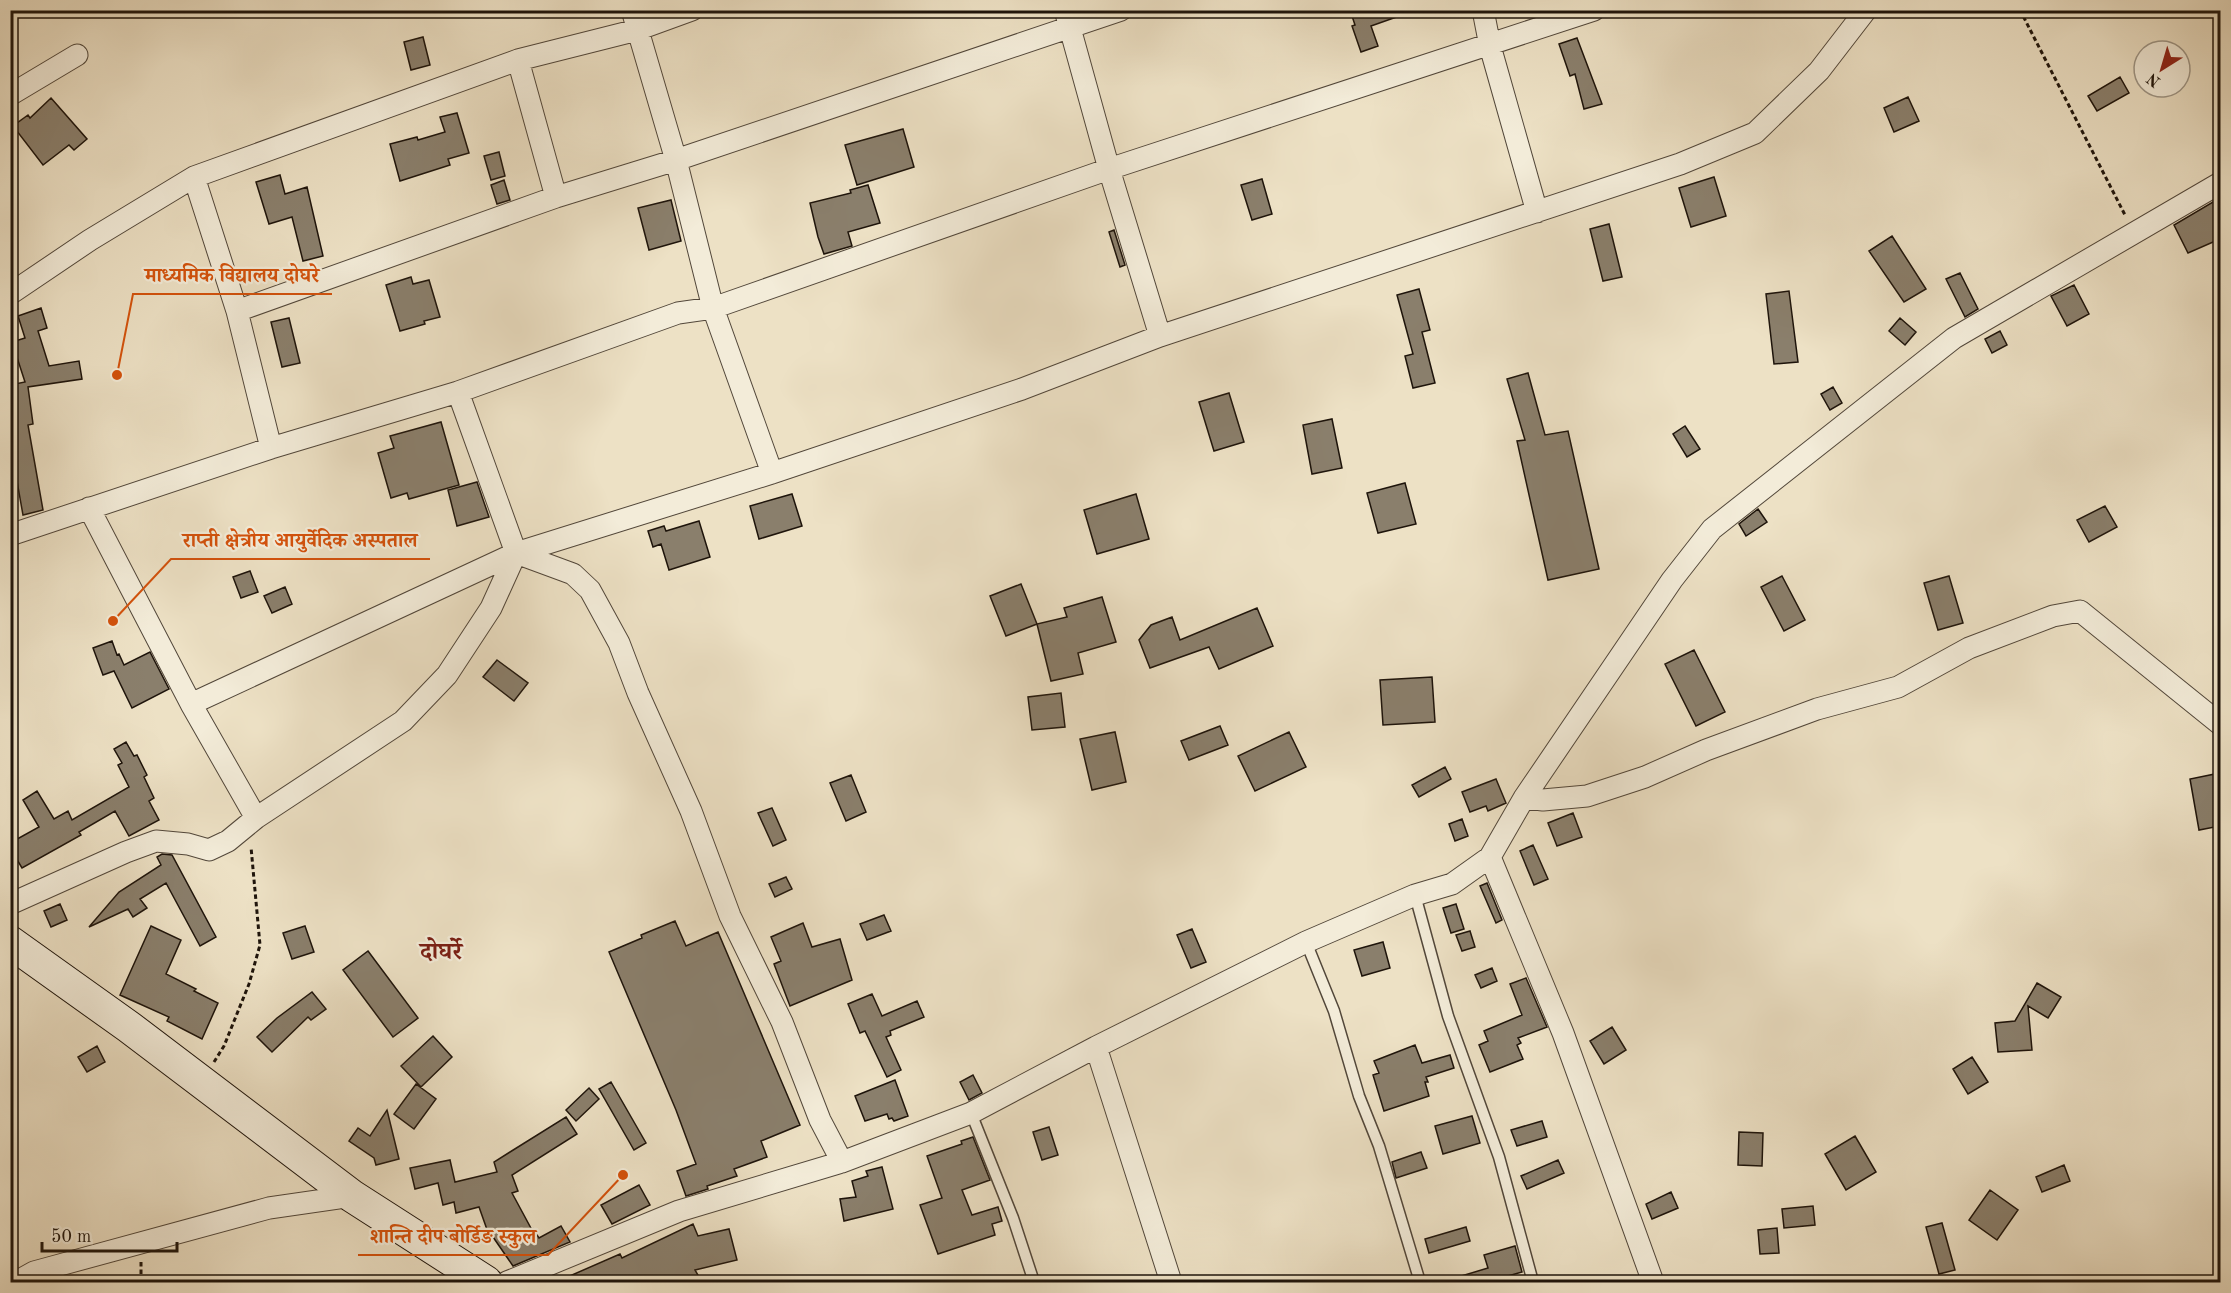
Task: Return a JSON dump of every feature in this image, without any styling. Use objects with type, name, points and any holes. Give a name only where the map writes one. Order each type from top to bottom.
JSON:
[{"type":"main road","points":[[10,942],[129,1027],[352,1197],[486,1282]]},
{"type":"street","points":[[10,294],[90,240],[194,177],[634,20],[692,10]]},
{"type":"street","points":[[237,311],[556,197],[676,160],[1067,19],[1121,10]]},
{"type":"street","points":[[1483,10],[1490,46],[1537,212]]},
{"type":"street","points":[[10,535],[271,448],[458,392],[678,313],[713,308],[1109,169],[1490,46],[1594,10]]},
{"type":"street","points":[[191,704],[516,553],[772,473],[1022,388],[1160,336],[1680,164],[1755,133],[1819,71],[1866,10]]},
{"type":"street","points":[[1067,19],[1109,169],[1160,336]]},
{"type":"street","points":[[634,20],[676,160],[713,308],[772,473]]},
{"type":"street","points":[[10,94],[77,54]]},
{"type":"street","points":[[518,60],[556,197]]},
{"type":"street","points":[[194,177],[237,311],[271,448]]},
{"type":"street","points":[[507,1282],[679,1211],[842,1162],[971,1113],[1096,1047],[1306,942],[1415,895],[1452,884],[1490,857],[1524,798],[1672,580],[1712,529],[1954,338],[2220,183]]},
{"type":"street","points":[[10,904],[156,841],[188,844],[209,850],[228,841],[256,818],[403,721],[447,675],[491,608],[516,553],[458,392]]},
{"type":"street","points":[[89,508],[191,704],[256,818]]},
{"type":"street","points":[[516,553],[573,574],[590,590],[619,644],[638,693],[691,811],[730,916],[782,1022],[820,1120],[842,1162]]},
{"type":"street","points":[[1524,798],[1543,800],[1587,796],[1645,777],[1706,750],[1817,709],[1898,687],[1969,648],[2053,616],[2080,611],[2220,724]]},
{"type":"street","points":[[1490,857],[1563,1033],[1653,1282]]},
{"type":"street","points":[[1096,1047],[1171,1282]]},
{"type":"street","points":[[16,1282],[34,1272],[269,1208],[352,1197]]},
{"type":"lane","points":[[1415,895],[1448,1016],[1499,1157],[1533,1282]]},
{"type":"lane","points":[[1306,942],[1334,1011],[1359,1096],[1379,1146],[1420,1282]]},
{"type":"lane","points":[[971,1113],[1013,1218],[1034,1282]]},
{"type":"path","points":[[2020,10],[2134,233]]},
{"type":"path","points":[[200,1083],[225,1046],[249,984],[260,945],[250,842],[256,818]]},
{"type":"building","points":[[1350,10],[1408,10],[1408,13],[1371,26],[1378,46],[1361,52],[1352,26],[1355,25]]},
{"type":"building","points":[[423,37],[430,65],[411,70],[404,42]]},
{"type":"building","points":[[1577,38],[1602,104],[1584,109],[1575,74],[1570,76],[1559,44]]},
{"type":"building","points":[[2120,77],[2129,93],[2097,111],[2088,96]]},
{"type":"building","points":[[1908,97],[1919,121],[1894,132],[1884,108]]},
{"type":"building","points":[[51,98],[87,139],[74,150],[69,145],[43,165],[13,126],[28,115],[30,118]]},
{"type":"building","points":[[457,113],[469,153],[448,159],[450,165],[400,181],[390,144],[417,137],[418,140],[445,132],[440,117]]},
{"type":"building","points":[[903,129],[914,167],[857,185],[845,145]]},
{"type":"building","points":[[499,152],[505,176],[491,180],[484,156]]},
{"type":"building","points":[[280,175],[285,194],[307,187],[323,256],[303,261],[292,217],[269,224],[256,182]]},
{"type":"building","points":[[1714,177],[1726,216],[1691,227],[1679,188]]},
{"type":"building","points":[[1262,179],[1272,214],[1252,220],[1241,185]]},
{"type":"building","points":[[504,180],[510,200],[497,204],[491,185]]},
{"type":"building","points":[[868,185],[880,223],[848,232],[852,246],[824,254],[810,203],[851,193],[850,190]]},
{"type":"building","points":[[2218,199],[2220,239],[2188,253],[2174,225]]},
{"type":"building","points":[[671,200],[681,241],[649,250],[638,208]]},
{"type":"building","points":[[1609,224],[1622,277],[1603,281],[1590,229]]},
{"type":"building","points":[[1114,230],[1125,265],[1120,267],[1109,232]]},
{"type":"building","points":[[1892,236],[1926,289],[1904,302],[1869,251]]},
{"type":"building","points":[[1960,273],[1978,309],[1965,317],[1946,279]]},
{"type":"building","points":[[411,277],[413,284],[429,280],[440,317],[400,331],[386,285]]},
{"type":"building","points":[[2074,285],[2089,314],[2067,326],[2051,296]]},
{"type":"building","points":[[1419,289],[1430,330],[1422,332],[1435,383],[1413,388],[1405,356],[1413,354],[1397,295]]},
{"type":"building","points":[[1789,291],[1798,362],[1774,364],[1766,294]]},
{"type":"building","points":[[41,308],[47,328],[38,331],[49,366],[79,361],[82,379],[28,387],[33,424],[28,425],[43,510],[23,515],[10,442],[10,385],[25,382],[12,342],[25,338],[18,316]]},
{"type":"building","points":[[289,318],[300,363],[282,367],[271,322]]},
{"type":"building","points":[[1900,318],[1916,332],[1905,345],[1889,331]]},
{"type":"building","points":[[2000,331],[2007,345],[1992,353],[1985,339]]},
{"type":"building","points":[[1528,373],[1545,435],[1568,431],[1599,569],[1548,580],[1517,441],[1525,440],[1507,379]]},
{"type":"building","points":[[1833,387],[1842,403],[1830,410],[1821,394]]},
{"type":"building","points":[[1229,393],[1244,442],[1214,451],[1199,402]]},
{"type":"building","points":[[1332,419],[1342,468],[1312,474],[1303,425]]},
{"type":"building","points":[[441,422],[459,485],[409,499],[407,493],[391,498],[378,453],[394,448],[390,436]]},
{"type":"building","points":[[1685,426],[1700,449],[1687,457],[1673,434]]},
{"type":"building","points":[[477,482],[489,517],[457,526],[448,490]]},
{"type":"building","points":[[1405,483],[1416,524],[1378,533],[1367,493]]},
{"type":"building","points":[[792,494],[802,526],[759,539],[750,506]]},
{"type":"building","points":[[1136,494],[1149,539],[1097,554],[1084,510]]},
{"type":"building","points":[[2105,506],[2117,527],[2089,542],[2077,520]]},
{"type":"building","points":[[1758,509],[1767,522],[1746,536],[1739,524]]},
{"type":"building","points":[[699,521],[710,557],[669,570],[661,544],[653,547],[648,531],[664,526],[666,531]]},
{"type":"building","points":[[250,571],[258,592],[241,598],[233,577]]},
{"type":"building","points":[[1782,576],[1805,620],[1784,631],[1761,587]]},
{"type":"building","points":[[1949,576],[1963,623],[1938,630],[1924,583]]},
{"type":"building","points":[[1021,584],[1037,624],[1006,636],[990,596]]},
{"type":"building","points":[[285,587],[292,604],[272,613],[264,596]]},
{"type":"building","points":[[1102,597],[1116,642],[1078,653],[1083,674],[1051,681],[1037,624],[1067,617],[1064,608]]},
{"type":"building","points":[[1257,608],[1273,646],[1219,669],[1209,647],[1150,668],[1139,640],[1151,625],[1172,617],[1180,640]]},
{"type":"building","points":[[112,641],[124,665],[150,652],[169,689],[132,708],[114,671],[103,675],[93,648]]},
{"type":"building","points":[[1694,650],[1725,712],[1696,726],[1665,664]]},
{"type":"building","points":[[497,660],[528,683],[514,701],[483,677]]},
{"type":"building","points":[[1432,677],[1435,722],[1383,725],[1380,680]]},
{"type":"building","points":[[1061,693],[1065,727],[1032,730],[1028,697]]},
{"type":"building","points":[[1220,726],[1228,745],[1189,760],[1181,741]]},
{"type":"building","points":[[1115,732],[1126,782],[1092,790],[1080,739]]},
{"type":"building","points":[[1289,732],[1306,767],[1255,791],[1238,756]]},
{"type":"building","points":[[126,742],[134,756],[137,755],[147,775],[144,777],[154,798],[149,801],[159,820],[129,836],[115,811],[79,832],[81,835],[22,868],[10,848],[10,843],[39,827],[23,800],[37,791],[54,819],[68,811],[72,820],[129,787],[118,765],[122,763],[114,749]]},
{"type":"building","points":[[1445,767],[1451,779],[1419,797],[1412,785]]},
{"type":"building","points":[[2215,774],[2220,806],[2220,826],[2199,830],[2190,779]]},
{"type":"building","points":[[851,775],[866,812],[846,821],[830,783]]},
{"type":"building","points":[[1496,779],[1506,803],[1488,811],[1486,806],[1470,812],[1462,792]]},
{"type":"building","points":[[772,808],[786,840],[773,846],[758,813]]},
{"type":"building","points":[[1573,813],[1582,837],[1557,846],[1548,823]]},
{"type":"building","points":[[1462,819],[1468,836],[1455,841],[1449,824]]},
{"type":"building","points":[[1533,845],[1548,879],[1534,885],[1520,851]]},
{"type":"building","points":[[162,854],[172,855],[216,937],[200,946],[166,883],[140,899],[147,908],[133,917],[128,909],[89,927],[119,892],[161,865],[157,857]]},
{"type":"building","points":[[786,877],[792,889],[775,897],[769,884]]},
{"type":"building","points":[[1487,883],[1502,920],[1496,923],[1480,886]]},
{"type":"building","points":[[60,904],[67,920],[51,927],[44,911]]},
{"type":"building","points":[[1456,904],[1464,929],[1451,933],[1443,908]]},
{"type":"building","points":[[884,915],[891,931],[867,940],[860,924]]},
{"type":"building","points":[[675,921],[686,946],[718,932],[800,1125],[761,1141],[767,1157],[734,1169],[737,1176],[686,1196],[677,1171],[696,1164],[676,1110],[609,952]]},
{"type":"building","points":[[803,923],[812,947],[840,939],[852,980],[790,1006],[774,964],[781,961],[771,937]]},
{"type":"building","points":[[151,926],[181,940],[166,974],[218,1003],[202,1039],[167,1021],[169,1017],[120,995]]},
{"type":"building","points":[[305,926],[314,952],[292,959],[283,933]]},
{"type":"building","points":[[1192,929],[1206,962],[1191,968],[1177,935]]},
{"type":"building","points":[[1470,931],[1475,947],[1462,951],[1456,935]]},
{"type":"building","points":[[1383,942],[1390,968],[1362,976],[1354,950]]},
{"type":"building","points":[[368,951],[418,1018],[393,1037],[343,970]]},
{"type":"building","points":[[1492,968],[1497,981],[1481,988],[1475,975]]},
{"type":"building","points":[[1526,978],[1547,1027],[1518,1038],[1521,1043],[1517,1045],[1523,1059],[1490,1072],[1479,1045],[1488,1041],[1484,1031],[1522,1015],[1510,984]]},
{"type":"building","points":[[2037,983],[2061,997],[2048,1018],[2028,1006],[2032,1050],[1998,1052],[1995,1023],[2015,1021]]},
{"type":"building","points":[[312,992],[326,1009],[311,1020],[308,1017],[272,1052],[257,1037],[277,1018]]},
{"type":"building","points":[[872,994],[882,1016],[917,1001],[924,1017],[890,1031],[891,1035],[886,1037],[901,1070],[887,1077],[865,1031],[860,1033],[848,1004]]},
{"type":"building","points":[[1612,1027],[1626,1050],[1604,1064],[1590,1041]]},
{"type":"building","points":[[433,1036],[452,1057],[421,1087],[401,1066]]},
{"type":"building","points":[[1415,1045],[1422,1063],[1450,1055],[1454,1068],[1426,1077],[1429,1096],[1384,1111],[1373,1075],[1379,1073],[1374,1061]]},
{"type":"building","points":[[97,1046],[105,1062],[87,1072],[78,1057]]},
{"type":"building","points":[[1972,1057],[1988,1082],[1968,1094],[1953,1069]]},
{"type":"building","points":[[973,1075],[982,1093],[969,1100],[960,1082]]},
{"type":"building","points":[[895,1080],[908,1116],[894,1121],[892,1118],[889,1119],[887,1114],[865,1121],[855,1096]]},
{"type":"building","points":[[611,1082],[646,1143],[634,1150],[599,1089]]},
{"type":"building","points":[[416,1084],[436,1099],[414,1129],[394,1114]]},
{"type":"building","points":[[589,1088],[599,1099],[576,1121],[566,1110]]},
{"type":"building","points":[[387,1110],[399,1159],[376,1165],[374,1158],[349,1141],[358,1128],[370,1136]]},
{"type":"building","points":[[1472,1116],[1480,1143],[1443,1154],[1435,1126]]},
{"type":"building","points":[[566,1117],[577,1134],[512,1175],[518,1191],[512,1193],[532,1230],[539,1238],[561,1226],[570,1242],[513,1266],[493,1237],[490,1238],[479,1207],[456,1213],[454,1202],[443,1205],[438,1183],[415,1189],[410,1168],[450,1160],[455,1182],[497,1172],[494,1162]]},
{"type":"building","points":[[1542,1121],[1547,1137],[1517,1146],[1511,1130]]},
{"type":"building","points":[[1049,1127],[1058,1155],[1042,1160],[1033,1132]]},
{"type":"building","points":[[1739,1132],[1763,1133],[1762,1166],[1738,1165]]},
{"type":"building","points":[[1855,1136],[1876,1172],[1846,1190],[1825,1154]]},
{"type":"building","points":[[973,1137],[990,1180],[962,1190],[972,1215],[998,1207],[1002,1221],[992,1224],[995,1235],[938,1254],[920,1205],[942,1198],[927,1156],[962,1144],[961,1141]]},
{"type":"building","points":[[1421,1152],[1427,1168],[1396,1178],[1392,1162]]},
{"type":"building","points":[[1558,1160],[1564,1173],[1527,1189],[1521,1176]]},
{"type":"building","points":[[2064,1165],[2070,1181],[2042,1192],[2036,1177]]},
{"type":"building","points":[[882,1167],[893,1209],[844,1221],[840,1199],[856,1197],[852,1181],[868,1176],[866,1171]]},
{"type":"building","points":[[639,1185],[650,1205],[612,1224],[601,1205]]},
{"type":"building","points":[[1990,1190],[2018,1210],[1997,1240],[1969,1220]]},
{"type":"building","points":[[1671,1192],[1678,1208],[1652,1219],[1646,1204]]},
{"type":"building","points":[[1813,1206],[1815,1225],[1784,1228],[1782,1209]]},
{"type":"building","points":[[1942,1223],[1955,1270],[1939,1274],[1926,1227]]},
{"type":"building","points":[[693,1224],[698,1236],[729,1229],[737,1260],[695,1270],[702,1282],[556,1282],[620,1254],[622,1258]]},
{"type":"building","points":[[1466,1227],[1470,1241],[1429,1253],[1425,1239]]},
{"type":"building","points":[[1777,1228],[1779,1253],[1760,1254],[1758,1230]]},
{"type":"building","points":[[1515,1246],[1522,1272],[1487,1282],[1460,1282],[1458,1277],[1488,1268],[1484,1255]]},
{"type":"place","name":"माध्यमिक विद्यालय दोघरे","points":[[117,375]]},
{"type":"place","name":"राप्ती क्षेत्रीय आयुर्वेदिक अस्पताल","points":[[113,621]]},
{"type":"place","name":"शान्ति दीप बोर्डिङ स्कुल","points":[[623,1175]]},
{"type":"district","name":"दोघर्रे","points":[[441,951]]}]
